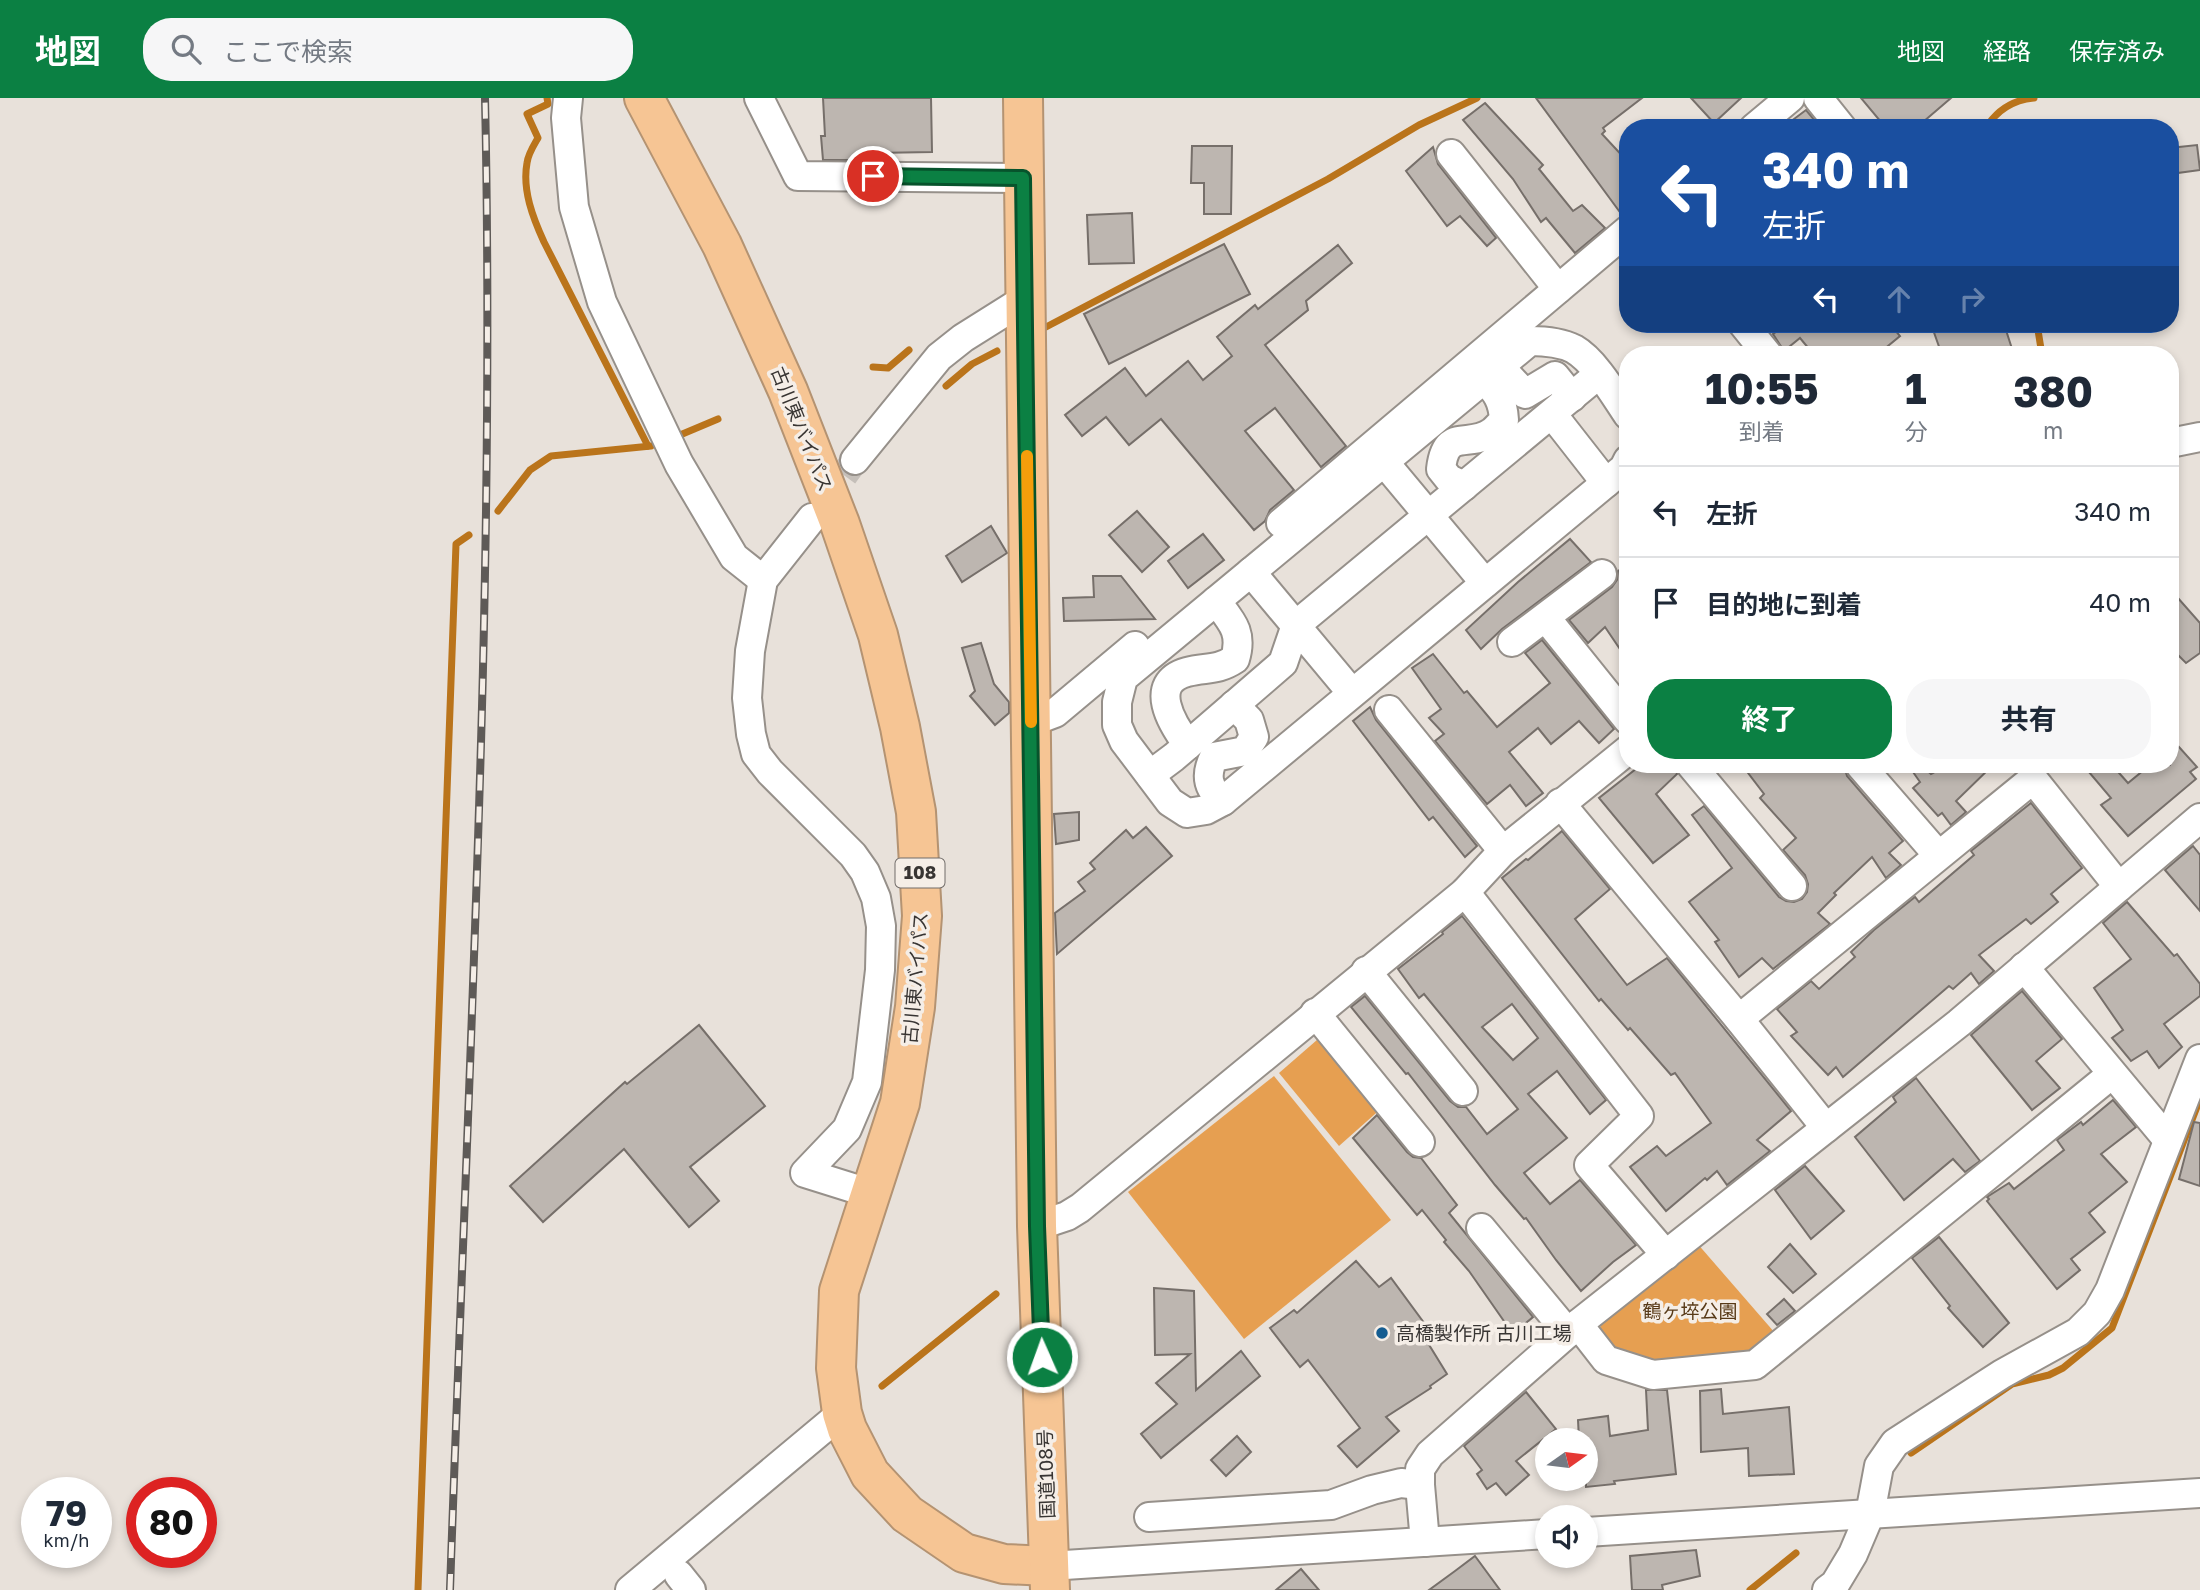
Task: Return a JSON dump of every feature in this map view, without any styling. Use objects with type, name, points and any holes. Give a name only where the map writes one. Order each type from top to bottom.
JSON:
[{"type":"highway","name":"古川東バイパス","points":[[644,98],[722,245],[788,391],[839,524],[877,635],[900,727],[916,812],[922,916],[915,1007],[900,1103],[839,1291],[836,1368],[842,1413],[847,1429],[870,1474],[907,1514],[964,1553],[1050,1578]]},
{"type":"highway","name":"国道108号","points":[[1023,98],[1037,1226],[1050,1578]]},
{"type":"street","points":[[568,98],[566,118],[574,207],[602,302],[679,464],[734,557],[763,580]]},
{"type":"street","points":[[759,98],[798,176],[1023,178]]},
{"type":"street","points":[[1765,119],[1790,98]]},
{"type":"street","points":[[1818,98],[1835,119]]},
{"type":"street","points":[[1451,154],[1558,289]]},
{"type":"street","points":[[1619,238],[1558,289],[1251,572],[1123,678],[1117,702],[1116,725],[1170,802],[1187,813],[1206,810],[1223,801],[1619,472]]},
{"type":"street","points":[[855,460],[939,357],[963,338],[1025,299]]},
{"type":"street","points":[[1031,722],[1055,713],[1376,455],[1492,373],[1530,341],[1551,341],[1575,350],[1599,374],[1619,402]]},
{"type":"street","points":[[1492,373],[1525,394],[1555,376],[1562,405],[1606,483]]},
{"type":"street","points":[[1464,486],[1449,479],[1441,469],[1443,456],[1449,444],[1491,433],[1504,420],[1503,404],[1496,391],[1492,373]]},
{"type":"street","points":[[1150,775],[1283,663],[1296,625],[1599,374]]},
{"type":"street","points":[[2179,441],[2200,437]]},
{"type":"street","points":[[1376,455],[1485,583]]},
{"type":"street","points":[[812,518],[763,580],[750,650],[747,698],[751,734],[757,754],[770,772],[853,855],[865,872],[872,889],[881,926],[880,970],[867,1082],[847,1129],[805,1173],[872,1194]]},
{"type":"street","points":[[1251,572],[1352,693]]},
{"type":"street","points":[[1512,642],[1602,574]]},
{"type":"street","points":[[1188,745],[1172,723],[1165,703],[1167,686],[1176,676],[1190,671],[1223,667],[1235,659],[1240,644],[1237,632],[1216,601]]},
{"type":"street","points":[[1546,618],[1619,709]]},
{"type":"street","points":[[1223,801],[1212,792],[1208,780],[1210,765],[1214,757],[1245,751],[1254,737],[1249,720],[1234,705]]},
{"type":"street","points":[[1389,710],[1503,851]]},
{"type":"street","points":[[1037,1226],[1068,1216],[1080,1208],[1472,901],[1503,851],[1569,812],[1619,759]]},
{"type":"street","points":[[1698,773],[1792,886]]},
{"type":"street","points":[[1867,773],[1938,855]]},
{"type":"street","points":[[1739,1019],[2033,779],[2119,887]]},
{"type":"street","points":[[1569,812],[1826,1128]]},
{"type":"street","points":[[1425,1542],[1420,1469],[1430,1454],[1573,1329],[1959,1023],[2200,818]]},
{"type":"street","points":[[1472,901],[1639,1116],[1590,1165],[1666,1255]]},
{"type":"street","points":[[2024,967],[2168,1140]]},
{"type":"street","points":[[1373,980],[1463,1091]]},
{"type":"street","points":[[1322,1021],[1420,1142]]},
{"type":"street","points":[[1827,1590],[1835,1584],[1853,1554],[1870,1514],[1880,1466],[1895,1443],[2002,1374],[2078,1332],[2097,1313],[2110,1290],[2200,1059]]},
{"type":"street","points":[[1481,1228],[1573,1329],[1606,1360],[1653,1375],[1755,1365],[2112,1074]]},
{"type":"street","points":[[630,1590],[842,1413]]},
{"type":"street","points":[[1149,1517],[1331,1505],[1401,1483],[1420,1485]]},
{"type":"street","points":[[1598,1531],[2200,1493]]},
{"type":"street","points":[[1050,1578],[1425,1542],[1535,1535]]},
{"type":"green space","points":[[1325,1033],[1384,1106],[1339,1146],[1279,1073]]},
{"type":"green space","points":[[1274,1076],[1391,1220],[1244,1339],[1128,1192]]},
{"type":"green space","name":"鶴ヶ埣公園","points":[[1696,1242],[1775,1333],[1762,1348],[1731,1357],[1654,1363],[1608,1344],[1600,1334],[1601,1319]]},
{"type":"building","points":[[823,98],[931,98],[932,152],[874,153],[874,160],[823,160]]},
{"type":"building","points":[[1536,98],[1642,98],[1603,128],[1605,131],[1602,134],[1619,152],[1619,211]]},
{"type":"building","points":[[1691,98],[1741,98],[1718,119],[1710,119]]},
{"type":"building","points":[[1861,98],[1951,98],[1926,119],[1878,119]]},
{"type":"building","points":[[1485,103],[1543,165],[1539,169],[1573,211],[1582,205],[1605,228],[1575,253],[1546,218],[1541,222],[1513,179],[1463,120]]},
{"type":"building","points":[[1806,110],[1814,119],[1794,119]]},
{"type":"building","points":[[2197,145],[2200,170],[2179,173],[2179,147]]},
{"type":"building","points":[[1192,146],[1232,146],[1231,214],[1204,214],[1204,183],[1191,183]]},
{"type":"building","points":[[1433,147],[1438,164],[1496,238],[1487,246],[1460,216],[1447,226],[1406,171]]},
{"type":"building","points":[[1132,213],[1134,263],[1089,264],[1087,215]]},
{"type":"building","points":[[1224,244],[1250,294],[1109,364],[1084,314]]},
{"type":"building","points":[[1338,245],[1352,263],[1306,301],[1308,310],[1265,345],[1346,446],[1321,467],[1275,408],[1245,431],[1294,490],[1270,510],[1265,521],[1254,530],[1161,419],[1129,445],[1106,417],[1082,436],[1065,415],[1125,368],[1146,396],[1188,361],[1203,380],[1232,356],[1217,337],[1255,305],[1258,309]]},
{"type":"building","points":[[1898,333],[1900,336],[1888,346],[1807,346],[1800,338],[1790,346],[1781,346],[1773,334]]},
{"type":"building","points":[[1934,333],[2007,333],[2011,346],[1939,346]]},
{"type":"building","points":[[1137,511],[1169,547],[1142,572],[1109,535]]},
{"type":"building","points":[[991,526],[1007,553],[962,582],[946,556]]},
{"type":"building","points":[[1203,534],[1224,560],[1188,588],[1168,561]]},
{"type":"building","points":[[1570,539],[1591,562],[1502,629],[1481,649],[1466,630]]},
{"type":"building","points":[[1618,571],[1619,648],[1605,627],[1588,643],[1569,620],[1612,587],[1617,580]]},
{"type":"building","points":[[1093,576],[1121,576],[1155,619],[1064,621],[1063,598],[1094,597]]},
{"type":"building","points":[[2179,599],[2200,623],[2200,653],[2186,663],[2179,656]]},
{"type":"building","points":[[1542,640],[1614,729],[1599,743],[1579,721],[1551,744],[1538,728],[1509,752],[1543,793],[1526,806],[1510,785],[1487,804],[1435,741],[1444,734],[1429,718],[1441,709],[1412,668],[1433,654],[1464,693],[1467,691],[1497,727],[1550,683],[1525,653]]},
{"type":"building","points":[[981,643],[994,684],[1009,702],[1009,713],[995,725],[970,696],[975,691],[962,648]]},
{"type":"building","points":[[1370,707],[1376,720],[1477,846],[1465,857],[1433,817],[1429,820],[1353,721]]},
{"type":"building","points":[[2179,747],[2197,767],[2190,772],[2196,779],[2128,836],[2101,805],[2111,798],[2090,773],[2119,773],[2128,783],[2140,773],[2179,773]]},
{"type":"building","points":[[1631,773],[1677,773],[1656,794],[1689,835],[1653,863],[1599,798]]},
{"type":"building","points":[[1748,773],[1846,773],[1903,841],[1889,853],[1901,865],[1886,878],[1872,857],[1834,893],[1836,895],[1818,913],[1830,924],[1773,969],[1762,958],[1739,977],[1715,942],[1719,940],[1689,902],[1732,868],[1692,815],[1704,806],[1779,897],[1794,902],[1802,899],[1808,884],[1805,875],[1783,850],[1796,838],[1760,798],[1764,794]]},
{"type":"building","points":[[1914,773],[1985,773],[1956,801],[1966,812],[1951,825],[1942,813],[1938,816],[1913,788],[1920,782]]},
{"type":"building","points":[[2031,803],[2082,868],[2051,894],[2058,902],[2031,924],[2026,919],[1979,955],[1994,971],[1979,984],[1971,973],[1953,989],[1949,986],[1843,1077],[1836,1067],[1828,1075],[1791,1036],[1797,1032],[1777,1009],[1811,981],[1819,989],[1855,957],[1851,952],[1874,930],[1915,897],[1919,902],[1974,855],[1971,851]]},
{"type":"building","points":[[1079,812],[1079,840],[1056,844],[1054,814]]},
{"type":"building","points":[[1146,827],[1172,856],[1057,954],[1055,913],[1085,891],[1078,882],[1095,869],[1090,863],[1126,830],[1133,838]]},
{"type":"building","points":[[1562,831],[1610,889],[1575,919],[1627,985],[1667,958],[1791,1111],[1757,1140],[1770,1151],[1727,1185],[1717,1171],[1666,1211],[1630,1167],[1657,1146],[1666,1156],[1711,1123],[1675,1073],[1671,1075],[1630,1028],[1628,1030],[1601,999],[1599,1001],[1502,878]]},
{"type":"building","points":[[2193,846],[2200,855],[2200,911],[2165,870]]},
{"type":"building","points":[[2127,902],[2174,956],[2177,954],[2200,984],[2200,996],[2164,1024],[2182,1047],[2159,1068],[2147,1051],[2131,1061],[2112,1038],[2123,1030],[2094,988],[2131,959],[2103,923]]},
{"type":"building","points":[[1462,916],[1606,1100],[1590,1114],[1557,1071],[1528,1094],[1567,1138],[1524,1173],[1550,1204],[1580,1180],[1636,1245],[1581,1291],[1526,1218],[1524,1219],[1495,1185],[1408,1073],[1406,1074],[1351,1007],[1365,996],[1450,1101],[1458,1107],[1466,1107],[1487,1134],[1518,1109],[1424,994],[1419,998],[1398,969],[1443,934],[1442,932]],"holes":[[[1512,1004],[1538,1038],[1513,1060],[1482,1027]]]},
{"type":"building","points":[[2022,991],[2062,1039],[2036,1061],[2060,1088],[2032,1110],[1971,1035]]},
{"type":"building","points":[[699,1025],[765,1106],[690,1167],[719,1201],[689,1227],[624,1149],[543,1222],[510,1186],[625,1082],[627,1084]]},
{"type":"building","points":[[1916,1078],[1980,1161],[1965,1172],[1953,1159],[1904,1200],[1855,1137],[1896,1102],[1893,1097]]},
{"type":"building","points":[[2113,1100],[2136,1127],[2101,1154],[2127,1182],[2089,1213],[2105,1232],[2071,1259],[2080,1270],[2057,1289],[1987,1201],[1987,1197],[2009,1183],[2014,1189],[2064,1150],[2057,1140],[2081,1122],[2083,1125]]},
{"type":"building","points":[[1377,1115],[1407,1152],[1413,1157],[1421,1158],[1457,1205],[1449,1213],[1533,1317],[1513,1334],[1422,1210],[1417,1215],[1353,1138]]},
{"type":"building","points":[[2194,1122],[2200,1123],[2200,1186],[2179,1179]]},
{"type":"building","points":[[1805,1166],[1844,1211],[1811,1239],[1775,1190]]},
{"type":"building","points":[[1939,1237],[2009,1323],[1983,1347],[1948,1308],[1950,1306],[1912,1258]]},
{"type":"building","points":[[1790,1244],[1816,1274],[1793,1293],[1768,1267]]},
{"type":"building","points":[[1356,1261],[1379,1287],[1391,1278],[1430,1331],[1423,1335],[1447,1374],[1430,1386],[1431,1388],[1386,1417],[1399,1431],[1357,1467],[1338,1446],[1360,1428],[1308,1360],[1300,1367],[1270,1328],[1294,1310],[1297,1313]]},
{"type":"building","points":[[1154,1288],[1194,1291],[1196,1390],[1241,1351],[1260,1376],[1161,1458],[1141,1434],[1177,1404],[1156,1383],[1190,1354],[1155,1355]]},
{"type":"building","points":[[1784,1299],[1795,1311],[1777,1325],[1767,1314]]},
{"type":"building","points":[[1721,1389],[1723,1414],[1789,1407],[1794,1474],[1749,1476],[1748,1448],[1701,1452],[1700,1391]]},
{"type":"building","points":[[1646,1390],[1667,1390],[1676,1474],[1614,1481],[1615,1484],[1598,1486],[1598,1428],[1578,1428],[1578,1420],[1608,1416],[1610,1436],[1648,1430]]},
{"type":"building","points":[[1526,1392],[1555,1428],[1535,1428],[1535,1446],[1516,1461],[1529,1475],[1506,1495],[1496,1483],[1487,1489],[1477,1474],[1482,1470],[1464,1446]]},
{"type":"building","points":[[1237,1436],[1251,1452],[1226,1476],[1211,1460]]},
{"type":"building","points":[[1696,1550],[1700,1576],[1662,1585],[1663,1590],[1632,1590],[1630,1556]]},
{"type":"building","points":[[1475,1556],[1500,1590],[1429,1590],[1455,1571]]},
{"type":"building","points":[[1301,1569],[1319,1590],[1276,1590]]},
{"type":"waterway","points":[[547,98],[548,104],[527,114],[538,138],[527,163],[526,183],[530,204],[544,242],[648,446]]},
{"type":"waterway","points":[[1046,327],[1328,179],[1419,125],[1477,98]]},
{"type":"waterway","points":[[1993,119],[2006,107],[2034,98]]},
{"type":"waterway","points":[[2038,333],[2041,346]]},
{"type":"waterway","points":[[873,367],[888,368],[909,350]]},
{"type":"waterway","points":[[946,386],[972,364],[997,351]]},
{"type":"waterway","points":[[680,435],[718,419]]},
{"type":"waterway","points":[[498,511],[530,470],[551,456],[651,446]]},
{"type":"waterway","points":[[418,1590],[456,544],[469,535]]},
{"type":"waterway","points":[[1911,1453],[2012,1384],[2049,1375],[2063,1368],[2112,1328],[2200,1099]]},
{"type":"waterway","points":[[882,1386],[996,1294]]},
{"type":"waterway","points":[[1750,1590],[1796,1553]]},
{"type":"tunnel","points":[[819,509],[855,460]]},
{"type":"railway","points":[[450,1590],[483,657],[487,471],[485,98]]},
{"type":"slow traffic","points":[[1027,456],[1031,722]]},
{"type":"place","name":"高橋製作所 古川工場","points":[[1382,1333]]},
{"type":"route","points":[[873,176],[1023,178],[1037,1226],[1042,1357]]}]
